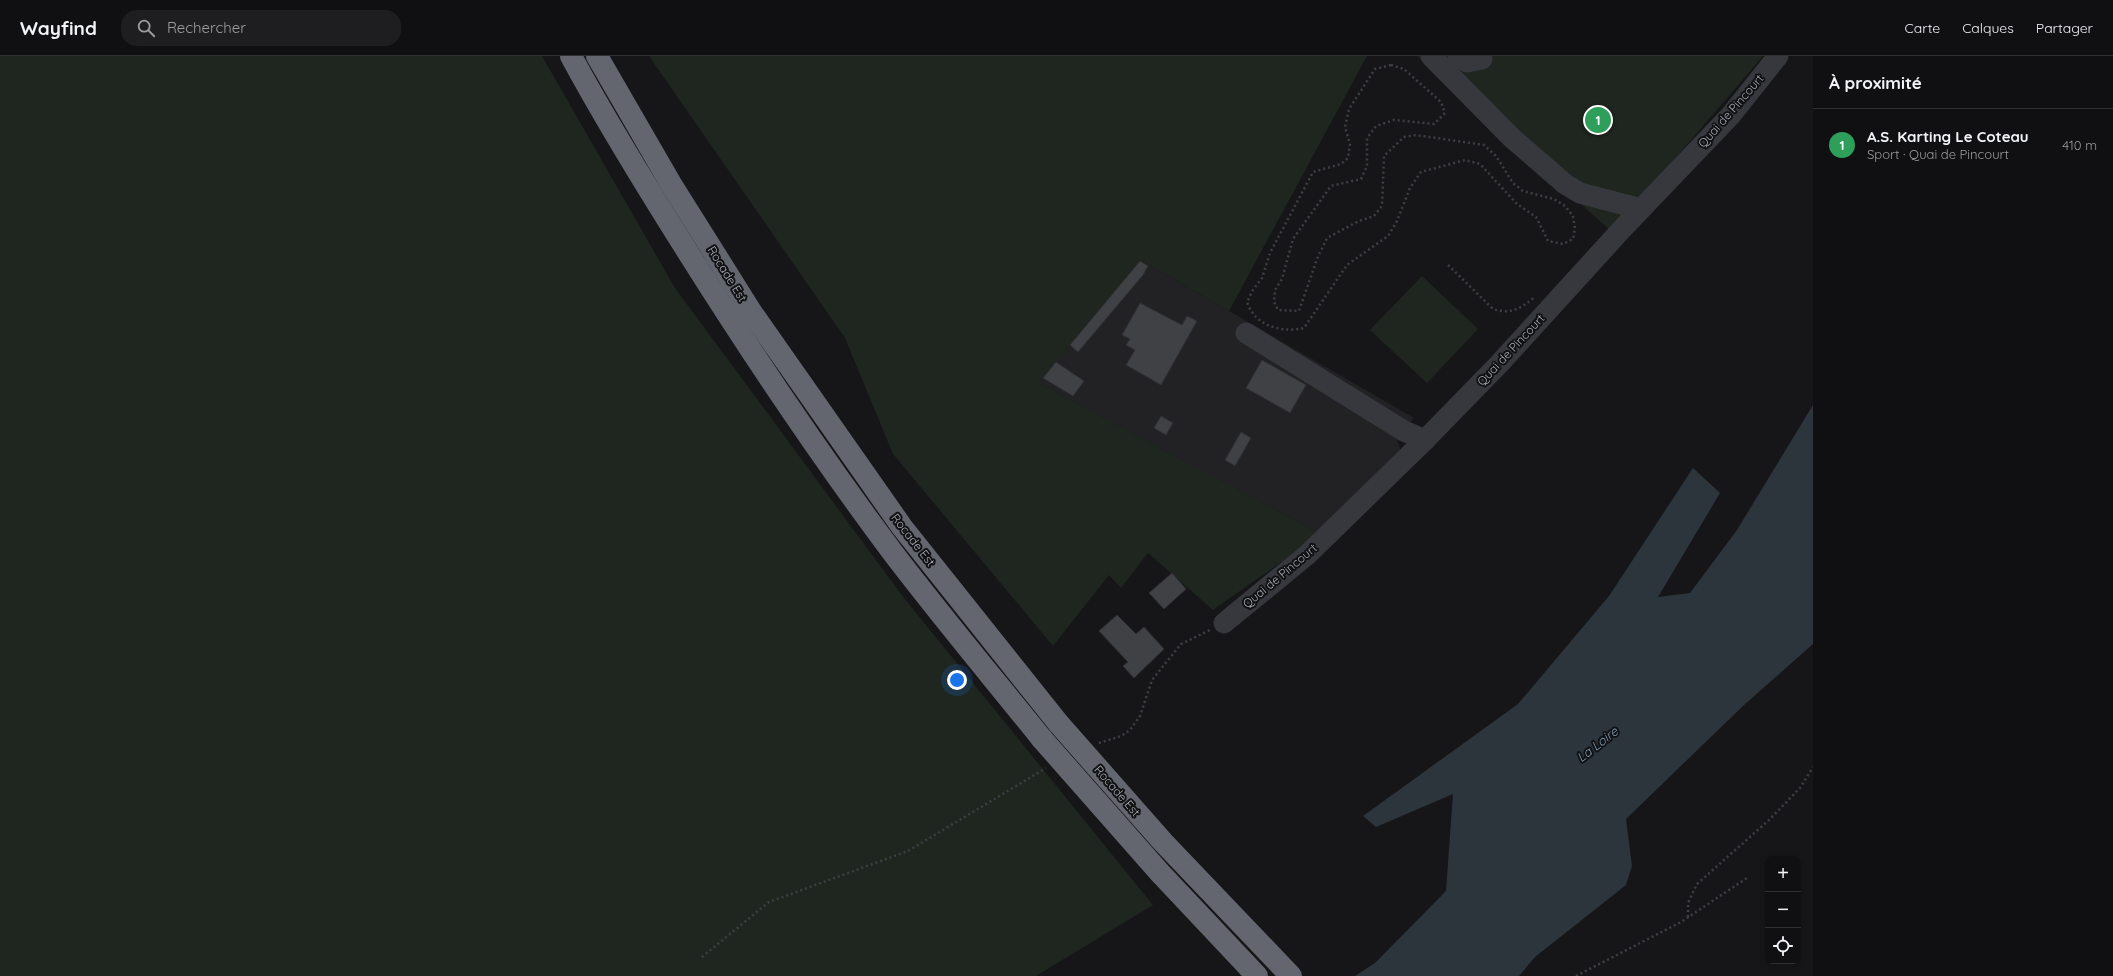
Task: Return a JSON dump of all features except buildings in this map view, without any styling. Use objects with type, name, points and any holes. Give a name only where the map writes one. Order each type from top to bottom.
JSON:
[{"type":"highway","name":"Rocade Est","points":[[571,56],[600,110],[721,306],[817,449],[894,554],[1042,739],[1160,872],[1258,976]]},
{"type":"highway","name":"Rocade Est","points":[[597,56],[671,184],[752,313],[902,527],[1059,724],[1163,842],[1291,976]]},
{"type":"street","points":[[1431,56],[1512,138],[1565,184],[1580,193],[1641,209]]},
{"type":"street","points":[[1458,56],[1467,62],[1482,59]]},
{"type":"street","name":"Quai de Pincourt","points":[[1224,623],[1307,555],[1425,440],[1500,363],[1641,209],[1731,114],[1778,56]]},
{"type":"street","points":[[1246,333],[1404,431],[1425,440]]},
{"type":"path","points":[[1391,64],[1404,69],[1441,102],[1445,113],[1434,124],[1394,120],[1376,126],[1367,138],[1367,166],[1360,179],[1331,186],[1293,239],[1282,279],[1275,290],[1274,302],[1278,310],[1299,311],[1317,259],[1327,238],[1374,216],[1382,206],[1384,156],[1404,137],[1416,135],[1484,145],[1496,156],[1513,183],[1523,191],[1554,199],[1565,206],[1572,216],[1575,228],[1573,239],[1563,244],[1556,244],[1548,241],[1536,217],[1517,204],[1480,164],[1465,160],[1421,172],[1410,188],[1397,221],[1388,236],[1348,265],[1314,315],[1304,328],[1292,330],[1280,329],[1263,322],[1255,316],[1250,310],[1247,302],[1253,290],[1262,278],[1270,253],[1313,172],[1341,164],[1348,158],[1350,144],[1345,127],[1349,109],[1374,69],[1391,64]]},
{"type":"path","points":[[1448,265],[1492,309],[1502,312],[1511,312],[1525,305],[1536,296]]},
{"type":"path","points":[[1095,745],[1120,736],[1130,730],[1140,716],[1152,680],[1181,644],[1224,623]]},
{"type":"path","points":[[702,957],[769,902],[908,851],[1048,767]]},
{"type":"path","points":[[1688,917],[1688,903],[1697,884],[1785,804],[1800,788],[1813,767]]},
{"type":"path","points":[[1576,976],[1688,917],[1747,878]]},
{"type":"shaded area","points":[[0,56],[542,56],[675,288],[904,598],[1153,905],[1036,976],[0,976]]},
{"type":"shaded area","points":[[649,56],[1367,56],[1229,311],[1141,260],[1038,383],[1321,534],[1213,610],[1148,553],[1121,588],[1109,575],[1053,646],[893,454],[845,338]]},
{"type":"shaded area","points":[[1417,56],[1763,56],[1612,232]]},
{"type":"shaded area","points":[[1141,260],[1414,418],[1396,437],[1402,455],[1321,534],[1037,383]]},
{"type":"shaded area","points":[[1422,276],[1478,329],[1427,383],[1370,330]]},
{"type":"water","name":"La Loire","points":[[1813,405],[1813,644],[1744,705],[1626,819],[1632,866],[1626,885],[1535,957],[1519,976],[1355,976],[1375,963],[1446,891],[1453,794],[1376,827],[1363,816],[1518,704],[1609,596],[1693,468],[1720,493],[1658,597],[1690,593],[1737,530]]},
{"type":"place","name":"A.S. Karting Le Coteau","points":[[1598,120]]}]
